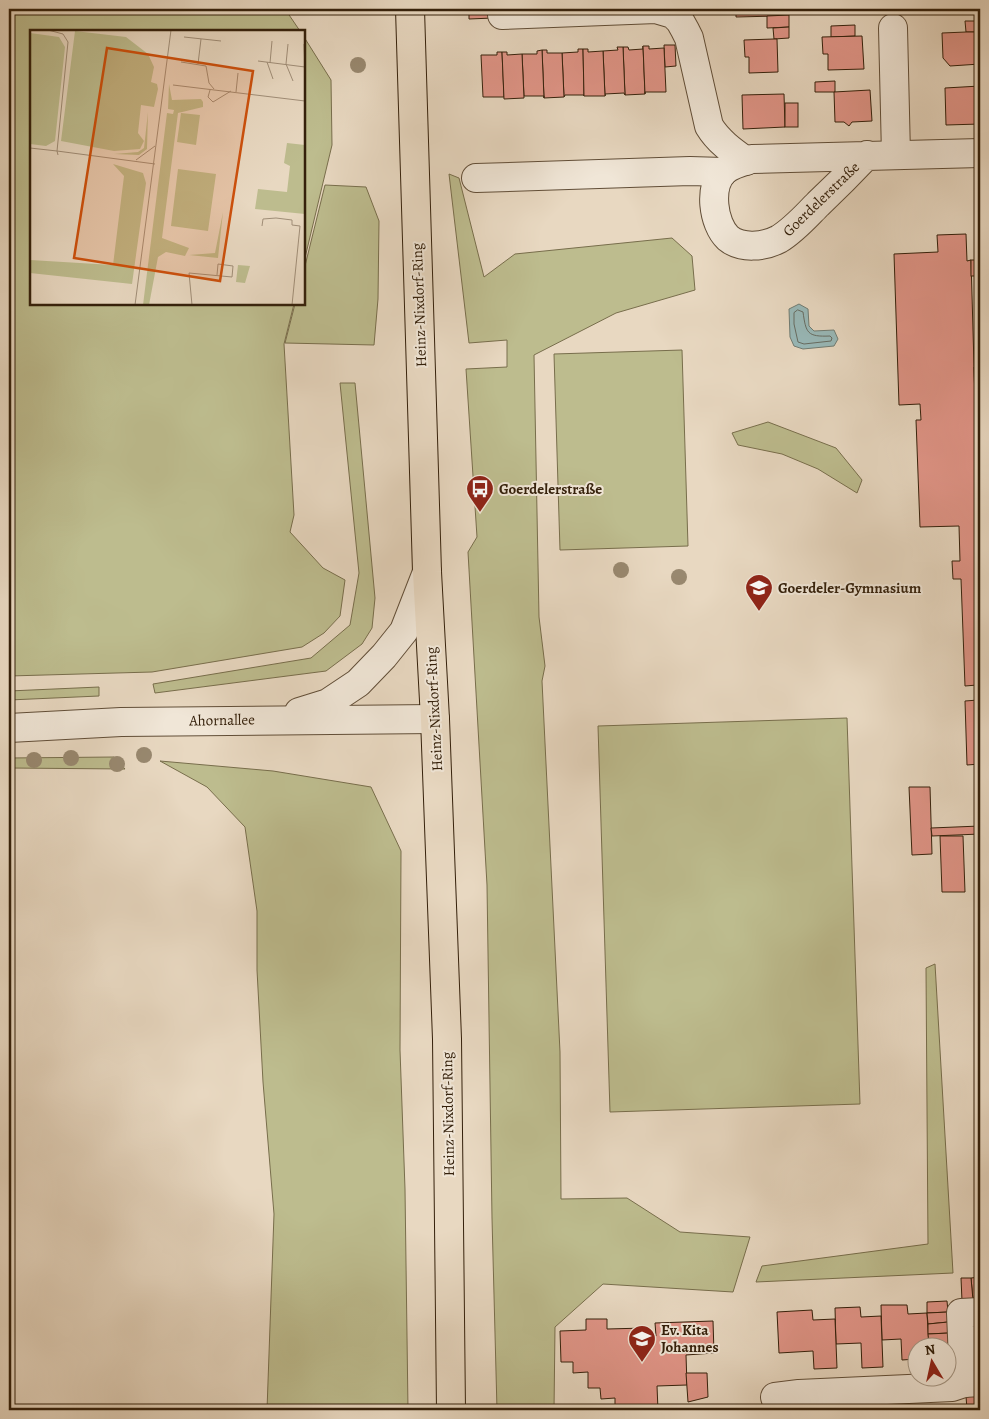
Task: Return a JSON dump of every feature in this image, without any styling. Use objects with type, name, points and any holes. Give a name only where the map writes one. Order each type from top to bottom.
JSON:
[{"type":"main road","name":"Heinz-Nixdorf-Ring","points":[[410,9],[427,572],[436,718],[447,1039],[451,1410]]},
{"type":"street","points":[[502,15],[656,9],[673,14],[689,38],[709,126],[728,147],[735,166]]},
{"type":"street","points":[[893,28],[896,155]]},
{"type":"street","name":"Goerdelerstraße","points":[[476,178],[690,171],[867,155],[980,153]]},
{"type":"street","name":"Goerdelerstraße","points":[[735,166],[718,180],[714,200],[717,220],[728,238],[746,246],[758,246],[778,240],[793,229],[867,155]]},
{"type":"street","points":[[276,719],[328,703],[358,683],[384,656],[404,631],[427,572]]},
{"type":"street","name":"Ahornallee","points":[[9,728],[121,722],[436,718]]},
{"type":"street","points":[[779,1410],[775,1398],[799,1394],[952,1387],[972,1383],[961,1313],[980,1312]]},
{"type":"shaded area","points":[[9,9],[285,9],[299,30],[30,30],[30,305],[294,305],[284,344],[294,515],[290,532],[323,568],[345,580],[340,616],[324,633],[302,647],[152,672],[9,676]]},
{"type":"shaded area","points":[[305,39],[331,80],[332,145],[305,258]]},
{"type":"shaded area","points":[[449,174],[459,178],[484,277],[515,254],[672,238],[692,256],[695,290],[616,313],[534,355],[539,617],[545,666],[542,681],[560,1052],[561,1199],[627,1198],[680,1232],[750,1237],[733,1292],[603,1284],[555,1327],[554,1410],[497,1410],[487,885],[468,552],[477,537],[466,369],[507,367],[507,340],[469,343]]},
{"type":"shaded area","points":[[325,185],[366,187],[379,221],[378,299],[374,345],[285,343],[295,305],[305,305],[305,266]]},
{"type":"shaded area","points":[[682,350],[688,546],[560,550],[554,354]]},
{"type":"shaded area","points":[[340,383],[355,383],[375,598],[372,628],[362,644],[326,671],[155,693],[153,684],[311,658],[350,625],[359,573]]},
{"type":"shaded area","points":[[768,422],[836,448],[862,480],[857,493],[818,469],[782,454],[738,445],[732,433]]},
{"type":"shaded area","points":[[99,687],[99,696],[9,700],[9,691]]},
{"type":"shaded area","points":[[847,718],[860,1104],[610,1112],[598,726]]},
{"type":"shaded area","points":[[114,757],[125,769],[9,768],[9,758]]},
{"type":"shaded area","points":[[160,761],[273,771],[371,787],[401,851],[400,1050],[405,1189],[408,1410],[267,1410],[274,1214],[263,1082],[257,970],[257,911],[245,827],[207,787]]},
{"type":"shaded area","points":[[935,964],[953,1273],[756,1282],[762,1266],[928,1244],[926,968]]},
{"type":"shaded area","points":[[972,1323],[980,1323],[980,1371],[974,1372]]},
{"type":"water","points":[[799,304],[808,309],[809,326],[814,331],[834,330],[838,339],[834,346],[803,349],[794,346],[790,337],[789,309]]},
{"type":"building","points":[[469,9],[493,9],[493,18],[469,19]]},
{"type":"building","points":[[736,9],[778,9],[778,16],[736,17]]},
{"type":"building","points":[[789,15],[789,27],[767,28],[767,16]]},
{"type":"building","points":[[965,21],[980,21],[980,32],[966,32]]},
{"type":"building","points":[[855,25],[855,36],[831,37],[831,26]]},
{"type":"building","points":[[789,27],[789,38],[774,39],[773,28]]},
{"type":"building","points":[[980,32],[980,64],[950,66],[943,58],[942,33]]},
{"type":"building","points":[[862,36],[864,69],[828,70],[828,54],[823,54],[822,37]]},
{"type":"building","points":[[777,39],[778,72],[749,73],[749,57],[745,57],[744,40]]},
{"type":"building","points":[[664,45],[675,45],[676,66],[665,67]]},
{"type":"building","points":[[643,46],[645,94],[625,95],[623,47],[628,47],[629,50],[643,49]]},
{"type":"building","points":[[643,46],[649,46],[649,49],[664,48],[666,92],[645,92],[645,94]]},
{"type":"building","points":[[617,47],[623,47],[625,95],[624,93],[605,94],[605,96],[603,51],[618,50]]},
{"type":"building","points":[[578,49],[583,49],[584,95],[565,95],[564,97],[562,53],[578,52]]},
{"type":"building","points":[[583,49],[588,49],[588,52],[603,51],[605,96],[584,96]]},
{"type":"building","points":[[542,50],[547,50],[547,53],[562,53],[564,97],[544,98]]},
{"type":"building","points":[[542,50],[544,96],[524,96],[522,54],[537,54],[537,51]]},
{"type":"building","points":[[497,52],[502,52],[504,97],[483,97],[481,55],[497,55]]},
{"type":"building","points":[[502,52],[507,52],[507,55],[522,54],[524,98],[504,99]]},
{"type":"building","points":[[835,81],[835,92],[815,92],[815,82]]},
{"type":"building","points":[[980,86],[980,124],[946,125],[945,88]]},
{"type":"building","points":[[870,90],[872,121],[852,122],[849,126],[844,122],[835,122],[834,92]]},
{"type":"building","points":[[784,94],[785,127],[743,129],[742,95]]},
{"type":"building","points":[[785,103],[798,103],[798,127],[785,127]]},
{"type":"building","name":"Goerdeler-Gymnasium","points":[[966,234],[967,261],[971,260],[975,401],[980,401],[980,764],[967,765],[965,701],[978,700],[977,685],[965,686],[961,579],[953,579],[952,561],[960,561],[959,526],[920,527],[916,420],[921,420],[920,404],[899,405],[894,254],[938,252],[937,235]]},
{"type":"building","points":[[971,260],[980,260],[980,276],[971,276]]},
{"type":"building","points":[[974,367],[980,367],[980,401],[975,401]]},
{"type":"building","points":[[909,787],[930,787],[932,854],[912,855]]},
{"type":"building","points":[[980,826],[980,834],[932,836],[931,828]]},
{"type":"building","points":[[940,836],[963,836],[965,892],[942,892]]},
{"type":"building","points":[[977,1034],[980,1034],[980,1054],[978,1054]]},
{"type":"building","points":[[980,1277],[980,1299],[973,1300],[971,1278]]},
{"type":"building","points":[[961,1278],[971,1278],[973,1300],[962,1301]]},
{"type":"building","points":[[947,1301],[948,1312],[927,1313],[927,1302]]},
{"type":"building","points":[[881,1305],[907,1305],[908,1314],[927,1313],[928,1336],[906,1336],[906,1360],[902,1360],[901,1339],[882,1340]]},
{"type":"building","points":[[860,1307],[861,1317],[881,1316],[883,1367],[862,1368],[861,1343],[836,1344],[835,1308]]},
{"type":"building","points":[[812,1310],[813,1320],[835,1319],[837,1368],[814,1369],[813,1351],[779,1353],[777,1312]]},
{"type":"building","points":[[948,1312],[948,1322],[928,1324],[927,1313]]},
{"type":"building","points":[[586,1319],[607,1319],[607,1329],[645,1328],[645,1336],[656,1336],[655,1323],[713,1321],[714,1353],[686,1355],[687,1385],[657,1386],[658,1410],[615,1410],[615,1398],[601,1399],[600,1388],[588,1388],[588,1372],[573,1373],[573,1362],[561,1362],[560,1331],[586,1330]]},
{"type":"building","points":[[948,1322],[949,1333],[928,1334],[928,1324]]},
{"type":"building","points":[[949,1333],[949,1336],[928,1336],[928,1334]]},
{"type":"building","points":[[686,1373],[707,1373],[708,1397],[688,1402]]},
{"type":"building","points":[[977,1395],[978,1410],[967,1410],[966,1396]]},
{"type":"building","points":[[977,1395],[980,1395],[980,1410],[978,1410]]},
{"type":"building","points":[[723,1407],[723,1410],[688,1410],[688,1409]]},
{"type":"place","name":"Goerdelerstraße","points":[[480,513]]},
{"type":"place","name":"Goerdeler-Gymnasium","points":[[759,612]]},
{"type":"place","name":"Ev. Kita Johannes","points":[[642,1363]]}]
